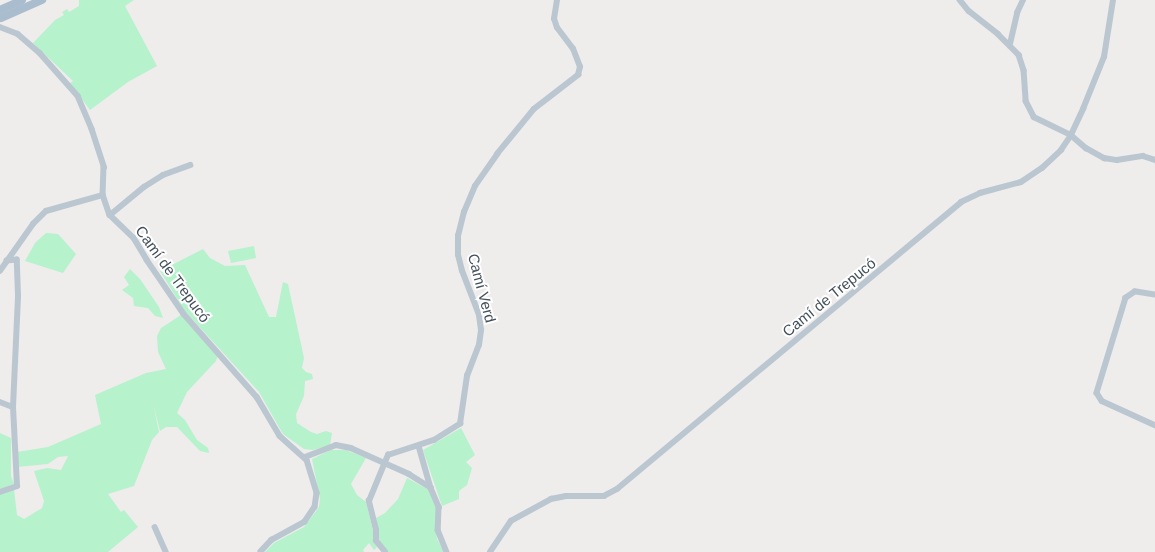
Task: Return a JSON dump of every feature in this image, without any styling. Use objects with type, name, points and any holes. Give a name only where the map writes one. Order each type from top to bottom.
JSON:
[{"type":"main road","points":[[0,16],[22,0]]},
{"type":"main road","points":[[0,16],[42,0]]},
{"type":"street","name":"Camí Verd","points":[[384,463],[388,455],[393,452],[419,446],[450,432],[460,424],[467,376],[479,345],[481,330],[479,315],[462,271],[458,255],[458,236],[464,212],[479,179],[496,154],[534,109],[578,75],[580,67],[573,49],[557,28],[554,19],[557,0]]},
{"type":"street","points":[[960,0],[970,11],[1010,44],[1019,55],[1029,110],[1034,117],[1071,135],[1086,148],[1104,158],[1117,160],[1143,156],[1155,160]]},
{"type":"street","points":[[1010,44],[1017,13],[1023,0]]},
{"type":"street","name":"Camí de Trepucó","points":[[490,552],[511,521],[551,499],[566,496],[604,496],[618,488],[961,202],[980,193],[1030,177],[1061,150],[1071,135],[1104,57],[1114,0]]},
{"type":"street","name":"Camí de Trepucó","points":[[0,27],[18,34],[40,53],[78,96],[92,129],[104,167],[103,195],[110,215],[134,238],[184,314],[257,397],[280,436],[305,457]]},
{"type":"street","points":[[110,215],[144,187],[163,175],[190,165]]},
{"type":"street","points":[[0,271],[32,224],[46,211],[103,195]]},
{"type":"street","points":[[0,492],[17,486],[13,407],[18,296],[17,260],[7,261]]},
{"type":"street","points":[[1155,295],[1136,292],[1126,298],[1097,393],[1102,401],[1155,424]]},
{"type":"street","points":[[0,402],[13,407]]},
{"type":"street","points":[[261,552],[272,540],[305,522],[315,507],[316,493],[305,457],[336,445],[350,448],[384,463],[431,488]]},
{"type":"street","points":[[419,446],[431,488],[439,507],[438,530],[447,552]]},
{"type":"street","points":[[384,463],[370,500],[376,530],[376,541],[385,552]]},
{"type":"street","points":[[155,527],[166,552]]},
{"type":"green space","points":[[79,0],[134,0],[125,6],[157,66],[128,82],[90,110],[70,83],[73,81],[33,43],[55,20],[64,15],[62,12],[67,9],[69,12],[79,6]]},
{"type":"green space","points":[[46,233],[58,234],[76,254],[63,273],[25,261],[35,243]]},
{"type":"green space","points":[[254,246],[256,258],[231,263],[228,251]]},
{"type":"green space","points":[[203,249],[210,258],[225,266],[245,265],[269,317],[276,317],[283,282],[288,284],[304,358],[302,368],[312,374],[313,379],[305,381],[304,396],[296,414],[297,423],[317,434],[326,431],[332,433],[330,445],[313,450],[304,449],[283,434],[259,392],[184,310],[160,271]]},
{"type":"green space","points":[[130,269],[140,279],[159,307],[163,318],[155,316],[148,308],[134,306],[133,298],[122,290],[129,285],[124,277]]},
{"type":"green space","points":[[181,315],[218,355],[216,361],[187,392],[177,413],[185,420],[197,440],[208,448],[209,453],[200,451],[177,427],[166,427],[160,431],[153,403],[159,432],[152,440],[134,486],[108,494],[121,512],[124,510],[138,527],[108,552],[0,552],[0,494],[14,489],[17,515],[24,519],[42,508],[44,501],[34,471],[47,468],[61,470],[68,456],[58,457],[48,464],[17,467],[17,452],[48,447],[101,424],[95,395],[146,373],[166,369],[158,352],[157,336],[161,328]]},
{"type":"green space","points":[[461,428],[475,455],[466,462],[472,468],[467,485],[459,491],[459,499],[442,506],[423,450]]},
{"type":"green space","points":[[0,433],[11,438],[11,476],[14,484],[0,489]]},
{"type":"green space","points":[[331,450],[346,450],[366,458],[351,484],[357,495],[366,502],[377,547],[374,550],[369,543],[363,550],[364,552],[265,552],[274,543],[304,527],[319,507],[320,499],[312,459]]},
{"type":"green space","points":[[407,478],[429,490],[437,509],[435,523],[437,539],[444,552],[388,552],[380,544],[376,518],[385,513],[398,499]]}]
